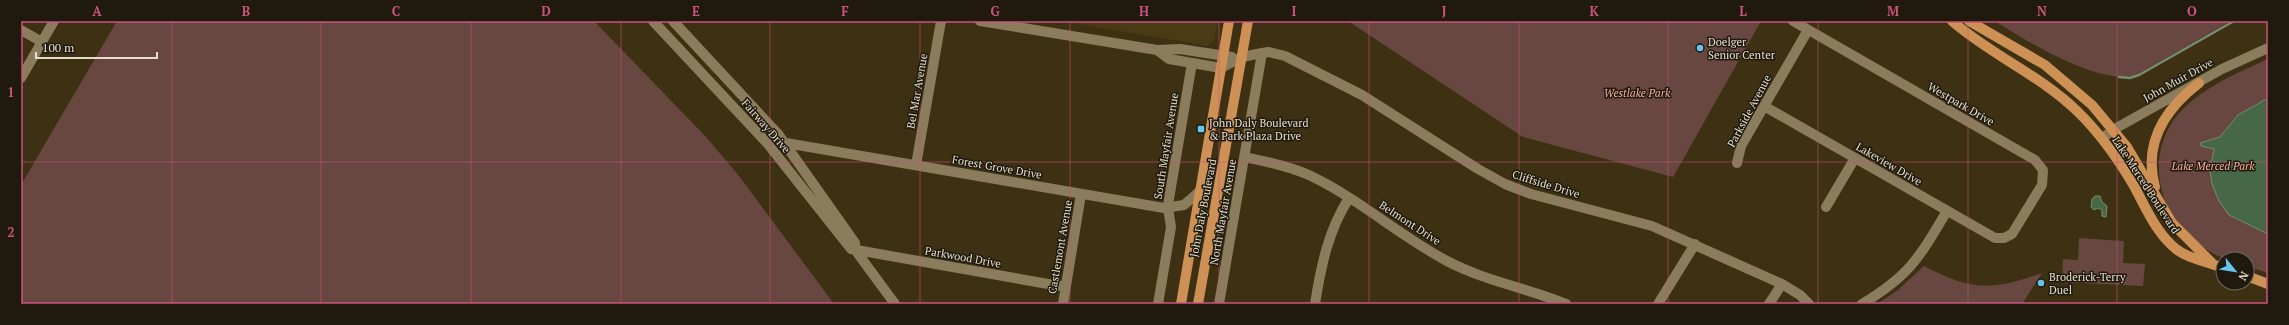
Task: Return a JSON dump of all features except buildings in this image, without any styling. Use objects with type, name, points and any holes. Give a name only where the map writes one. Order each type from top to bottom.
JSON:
[{"type":"main road","name":"John Daly Boulevard","points":[[1181,304],[1229,21]]},
{"type":"main road","name":"John Daly Boulevard","points":[[1198,304],[1248,21]]},
{"type":"main road","name":"Lake Merced Boulevard","points":[[1952,21],[1969,35],[2051,89],[2078,112],[2102,138],[2122,167],[2163,236],[2175,248],[2189,257],[2215,264]]},
{"type":"main road","name":"Lake Merced Boulevard","points":[[1969,21],[2011,44],[2056,73],[2086,98],[2114,129],[2137,162],[2158,200],[2179,233],[2212,263]]},
{"type":"main road","points":[[2158,200],[2151,164],[2155,137],[2162,123],[2175,104],[2199,83]]},
{"type":"main road","points":[[2255,279],[2268,284]]},
{"type":"street","points":[[21,78],[54,21]]},
{"type":"street","name":"Fairway Drive","points":[[653,21],[767,143],[848,247],[856,251],[895,304]]},
{"type":"street","name":"Fairway Drive","points":[[673,21],[763,116],[786,143],[855,243],[856,251]]},
{"type":"street","name":"Bel Mar Avenue","points":[[916,165],[941,21]]},
{"type":"street","points":[[980,21],[1157,50],[1180,49],[1224,56],[1242,57]]},
{"type":"street","name":"Westpark Drive","points":[[1794,21],[2039,163],[2043,170],[2042,185],[2016,230],[2004,238]]},
{"type":"street","points":[[21,30],[42,42]]},
{"type":"street","name":"Parkside Avenue","points":[[1737,163],[1741,146],[1808,30]]},
{"type":"street","name":"John Muir Drive","points":[[2102,138],[2114,129],[2222,70],[2268,48]]},
{"type":"street","points":[[1157,50],[1169,59],[1221,68],[1242,57]]},
{"type":"street","name":"Cliffside Drive","points":[[1242,57],[1269,52],[1285,56],[1346,86],[1478,169],[1506,184],[1531,194],[1652,226],[1782,284],[1800,295],[1809,304]]},
{"type":"street","name":"North Mayfair Avenue","points":[[1219,304],[1262,53]]},
{"type":"street","name":"South Mayfair Avenue","points":[[1158,304],[1172,227],[1168,208],[1192,63]]},
{"type":"street","name":"Lakeview Drive","points":[[1764,106],[1990,236],[2004,238]]},
{"type":"street","name":"Forest Grove Drive","points":[[786,143],[1168,208],[1184,205],[1200,191]]},
{"type":"street","name":"Belmont Drive","points":[[1244,157],[1300,171],[1349,198],[1430,251],[1461,268],[1491,280],[1566,304]]},
{"type":"street","points":[[1826,207],[1855,158]]},
{"type":"street","name":"Castlemont Avenue","points":[[1063,304],[1081,194]]},
{"type":"street","points":[[1315,304],[1325,249],[1334,223],[1349,198]]},
{"type":"street","points":[[1862,304],[1896,282],[1913,266],[1947,211]]},
{"type":"street","points":[[1658,304],[1695,244]]},
{"type":"street","name":"Parkwood Drive","points":[[856,251],[1065,287]]},
{"type":"street","points":[[1769,304],[1782,284]]},
{"type":"shaded area","points":[[1062,21],[1218,21],[1214,40],[1208,46]]},
{"type":"shaded area","points":[[2268,98],[2268,234],[2229,215],[2219,201],[2212,184],[2210,171],[2206,165],[2212,160],[2214,149],[2201,146],[2200,143],[2220,137],[2238,115]]},
{"type":"shaded area","points":[[2095,196],[2100,196],[2102,202],[2107,206],[2106,217],[2102,216],[2102,210],[2098,208],[2094,210],[2091,207],[2092,199]]},
{"type":"green space","points":[[117,21],[594,21],[706,137],[739,176],[834,304],[21,304],[21,185]]},
{"type":"green space","name":"Westlake Park","points":[[1348,21],[1761,21],[1673,177],[1523,137]]},
{"type":"green space","points":[[1995,21],[2231,21],[2138,74],[2123,77],[2105,75],[2085,69],[2044,50]]},
{"type":"green space","name":"Lake Merced Park","points":[[2268,59],[2268,273],[2255,269],[2255,251],[2215,251],[2215,254],[2187,235],[2167,206],[2159,172],[2160,154],[2165,137],[2173,121],[2182,110],[2216,84]]},
{"type":"green space","points":[[2079,238],[2124,241],[2123,263],[2145,264],[2143,286],[2062,282],[2063,259],[2078,260]]},
{"type":"green space","points":[[1924,266],[1956,280],[1982,286],[2009,283],[2042,273],[2022,304],[1877,304],[1898,290]]},
{"type":"waterway","points":[[2119,77],[2130,78],[2139,75],[2234,21]]},
{"type":"place","name":"Doelger Senior Center","points":[[1700,48]]},
{"type":"place","name":"John Daly Boulevard & Park Plaza Drive","points":[[1201,129]]},
{"type":"place","name":"Broderick-Terry Duel","points":[[2041,283]]}]
